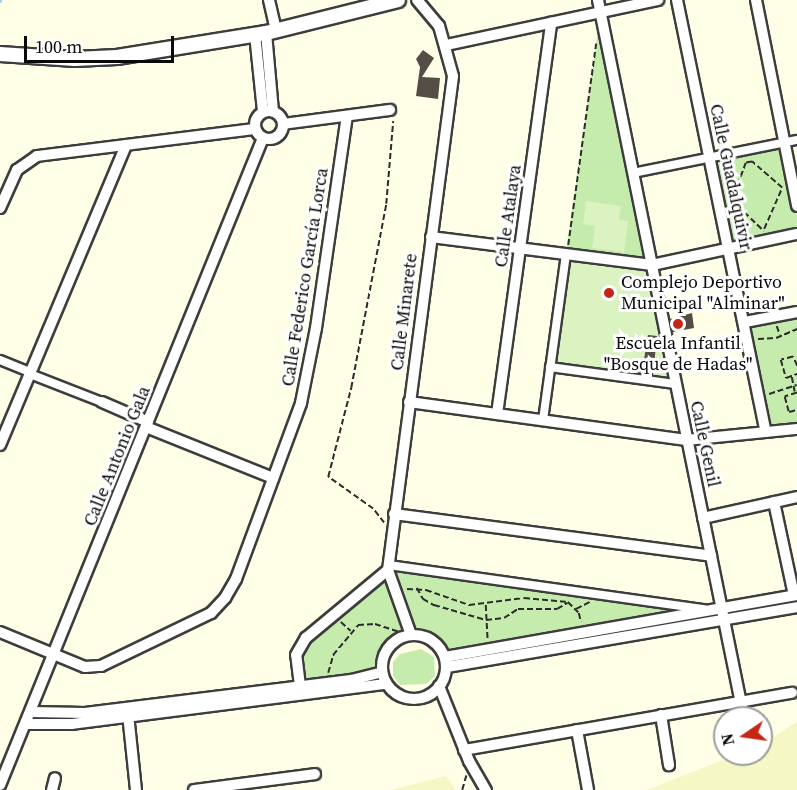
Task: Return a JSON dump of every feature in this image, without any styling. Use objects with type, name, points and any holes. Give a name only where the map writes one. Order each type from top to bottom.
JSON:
[{"type":"street","points":[[269,0],[266,32],[268,112],[283,124],[390,110]]},
{"type":"street","points":[[0,54],[75,59],[117,57],[266,32],[398,0]]},
{"type":"street","name":"Calle Minarete","points":[[409,635],[389,567],[394,514],[453,76],[446,45],[432,13],[417,0]]},
{"type":"street","name":"Calle Genil","points":[[598,0],[686,440],[726,619],[742,706]]},
{"type":"street","points":[[446,45],[658,0]]},
{"type":"street","name":"Calle Guadalquivir","points":[[677,0],[766,432]]},
{"type":"street","points":[[756,0],[797,206]]},
{"type":"street","name":"Calle Atalaya","points":[[497,414],[551,23]]},
{"type":"street","points":[[268,112],[256,119],[255,129],[263,138],[276,138],[283,124]]},
{"type":"street","name":"Calle Federico García Lorca","points":[[0,632],[85,667],[101,666],[211,613],[236,579],[301,403],[310,360],[348,116]]},
{"type":"street","points":[[0,208],[17,170],[27,159],[255,129]]},
{"type":"street","name":"Calle Antonio Gala","points":[[0,785],[263,138]]},
{"type":"street","points":[[633,173],[797,140]]},
{"type":"street","points":[[0,445],[126,145]]},
{"type":"street","points":[[431,237],[652,265],[797,234]]},
{"type":"street","points":[[543,420],[566,254]]},
{"type":"street","points":[[745,322],[797,312]]},
{"type":"street","points":[[0,360],[102,402],[147,424],[273,478]]},
{"type":"street","points":[[550,367],[675,384]]},
{"type":"street","points":[[409,402],[686,440],[797,429]]},
{"type":"street","points":[[703,518],[797,497]]},
{"type":"street","points":[[446,662],[490,649],[796,595],[774,502]]},
{"type":"street","points":[[394,514],[711,556]]},
{"type":"street","points":[[300,686],[296,655],[306,638],[389,567],[707,610]]},
{"type":"street","points":[[446,662],[797,608]]},
{"type":"street","points":[[409,635],[435,643],[446,662],[439,686],[434,694],[417,700],[399,697],[386,684],[382,672],[388,647],[409,635]]},
{"type":"street","points":[[31,712],[128,713],[382,672]]},
{"type":"street","points":[[26,724],[386,684]]},
{"type":"street","points":[[439,686],[464,750],[486,790]]},
{"type":"street","points":[[464,750],[792,693]]},
{"type":"street","points":[[128,713],[136,790]]},
{"type":"street","points":[[661,715],[669,765]]},
{"type":"street","points":[[577,730],[588,790]]},
{"type":"street","points":[[194,790],[315,774]]},
{"type":"street","points":[[52,790],[55,778]]},
{"type":"path","points":[[566,254],[597,36]]},
{"type":"path","points":[[390,110],[393,110],[386,204],[351,388],[328,477],[373,509],[392,533]]},
{"type":"path","points":[[764,229],[782,188],[752,162],[746,163],[734,196],[738,206],[764,229],[767,240]]},
{"type":"path","points":[[748,340],[776,338],[797,329]]},
{"type":"path","points":[[797,366],[793,357],[781,360],[786,378],[797,374]]},
{"type":"path","points":[[792,376],[796,385],[796,393],[785,397],[789,412],[797,410]]},
{"type":"path","points":[[760,397],[796,385]]},
{"type":"path","points":[[417,588],[423,599],[434,605],[486,620],[504,618],[518,609],[557,609],[568,602]]},
{"type":"path","points":[[396,592],[417,588],[469,605],[524,598],[568,602],[575,609],[583,632]]},
{"type":"path","points":[[575,609],[591,602],[594,594]]},
{"type":"path","points":[[486,604],[490,649]]},
{"type":"path","points":[[333,615],[352,632]]},
{"type":"path","points":[[329,682],[328,668],[333,655],[358,625],[375,624],[409,635]]},
{"type":"green space","points":[[598,30],[643,259],[566,251]]},
{"type":"green space","points":[[784,143],[797,206],[797,234],[729,248],[710,157]]},
{"type":"green space","points":[[586,201],[621,206],[619,220],[628,221],[624,252],[592,248],[595,226],[583,224]]},
{"type":"green space","name":"Complejo Deportivo Municipal \"Alminar\"","points":[[566,254],[652,265],[675,384],[550,367]]},
{"type":"green space","points":[[797,317],[797,429],[766,432],[747,324]]},
{"type":"green space","points":[[389,565],[707,610],[445,657],[435,642],[411,635],[389,647],[382,672],[300,686],[296,655]]},
{"type":"green space","points":[[421,649],[434,657],[435,676],[426,684],[400,685],[393,676],[393,662],[400,654]]},
{"type":"green space","points":[[797,722],[797,790],[647,790],[713,764],[713,766],[773,766],[773,737]]},
{"type":"green space","points":[[446,776],[456,790],[391,790]]},
{"type":"building","points":[[423,50],[434,58],[422,77],[440,78],[438,99],[416,96],[420,67],[416,59]]},
{"type":"building","name":"Escuela Infantil \"Bosque de Hadas\"","points":[[692,313],[694,328],[673,332],[670,319]]},
{"type":"building","points":[[648,335],[657,336],[653,375],[629,371],[630,364],[643,366]]},
{"type":"place","name":"Complejo Deportivo Municipal \"Alminar\"","points":[[609,293]]},
{"type":"place","name":"Escuela Infantil \"Bosque de Hadas\"","points":[[678,324]]}]
